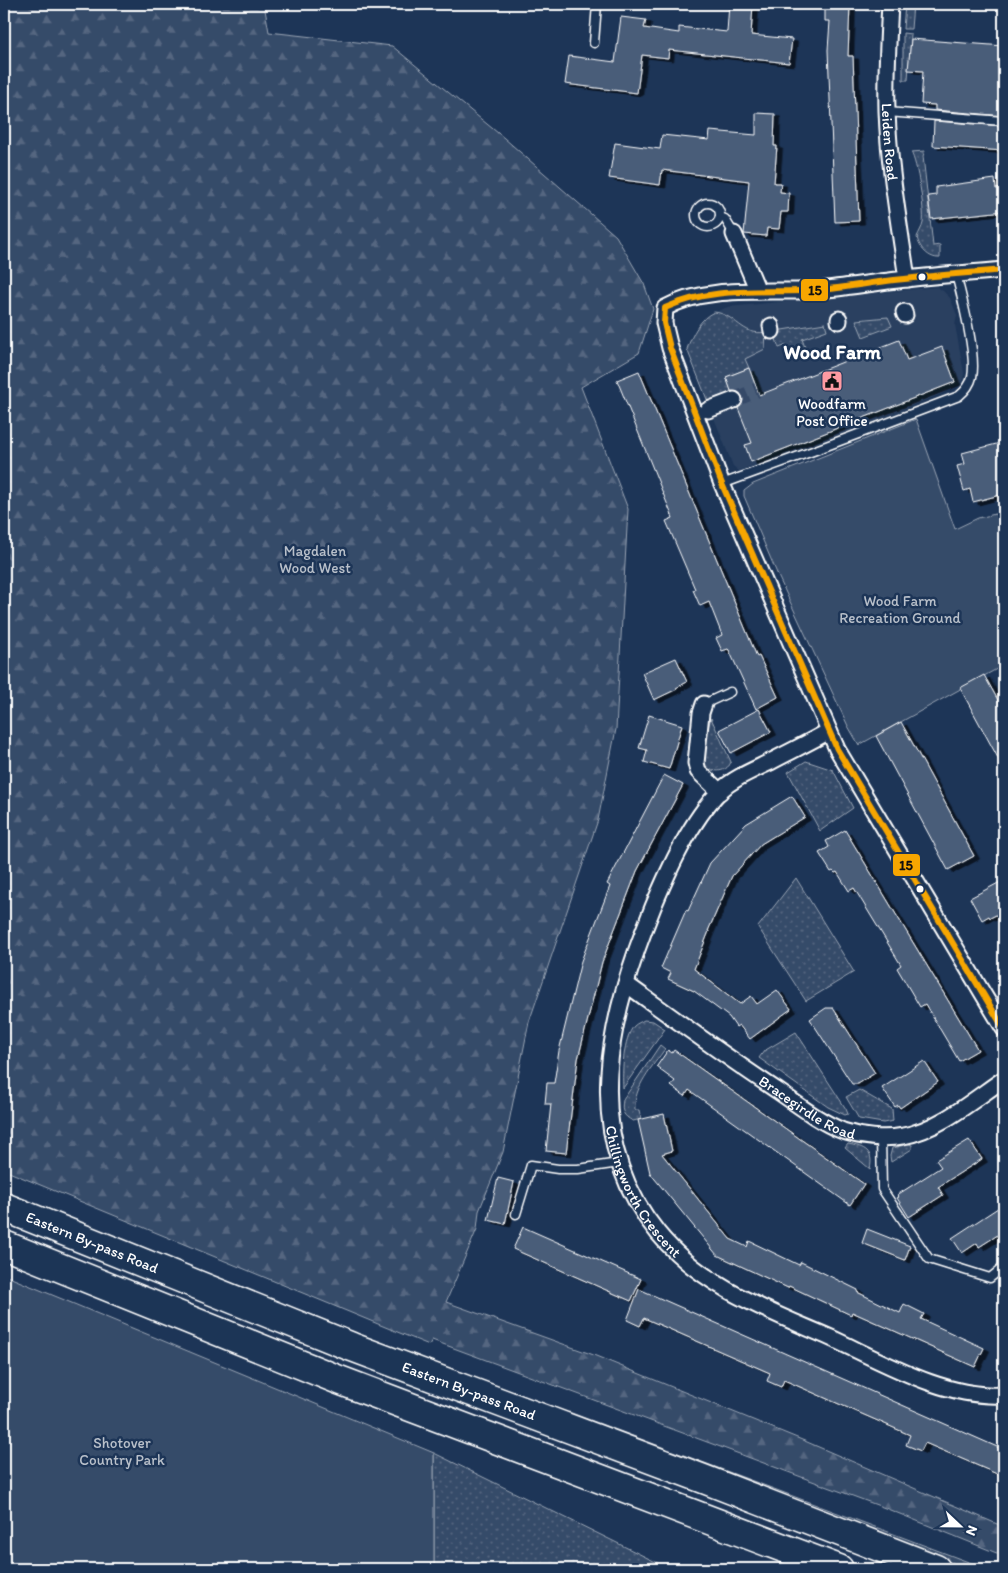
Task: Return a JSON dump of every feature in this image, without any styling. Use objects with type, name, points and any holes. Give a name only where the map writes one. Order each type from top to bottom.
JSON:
[{"type":"highway","name":"Eastern By-pass Road","points":[[4,1207],[352,1347],[701,1478],[936,1569]]},
{"type":"highway","points":[[4,1245],[330,1376],[839,1569]]},
{"type":"street","name":"Leiden Road","points":[[890,4],[887,54],[887,112],[895,196],[907,279]]},
{"type":"street","points":[[734,234],[758,291]]},
{"type":"street","points":[[1004,270],[817,290],[711,294],[681,300],[665,308],[664,323],[670,348],[722,484],[837,749],[1004,1029]]},
{"type":"street","points":[[708,410],[734,400]]},
{"type":"street","points":[[704,704],[701,713],[696,763],[698,771],[720,792]]},
{"type":"street","name":"Chillingworth Crescent","points":[[829,731],[744,774],[720,792],[695,824],[674,860],[643,931],[614,1028],[607,1080],[610,1124],[619,1163],[643,1213],[658,1233],[687,1263],[718,1285],[928,1382],[983,1396],[1004,1395]]},
{"type":"street","name":"Bracegirdle Road","points":[[626,984],[747,1071],[818,1118],[849,1133],[881,1137],[904,1136],[932,1127],[1004,1079]]},
{"type":"lane","points":[[594,43],[597,4]]},
{"type":"lane","points":[[887,112],[1003,121]]},
{"type":"lane","points":[[720,217],[725,219],[734,234]]},
{"type":"lane","points":[[722,484],[958,396],[966,390],[972,377],[973,362],[967,321],[956,274]]},
{"type":"lane","points":[[704,704],[730,692]]},
{"type":"lane","points":[[881,1137],[882,1189],[929,1259],[990,1278],[1000,1270]]},
{"type":"lane","points":[[516,1214],[530,1165],[558,1169],[578,1169],[619,1163]]},
{"type":"shaded area","points":[[937,287],[950,298],[957,315],[955,325],[964,373],[960,384],[939,395],[853,430],[739,471],[733,466],[687,349],[705,316],[728,307]]},
{"type":"green space","name":"Magdalen Wood West","points":[[4,4],[264,4],[269,32],[392,46],[504,138],[616,236],[644,284],[653,309],[639,353],[581,387],[628,509],[616,729],[598,820],[529,1022],[503,1152],[479,1211],[477,1229],[446,1302],[591,1354],[807,1442],[1004,1527],[1004,1556],[885,1508],[432,1340],[429,1345],[4,1170]]},
{"type":"green space","points":[[905,4],[913,4],[911,29],[903,29]]},
{"type":"green space","points":[[903,33],[911,34],[908,80],[903,80]]},
{"type":"green space","points":[[925,151],[923,156],[933,246],[940,245],[940,258],[928,255],[920,245],[917,237],[923,223],[923,208],[918,175],[911,152]]},
{"type":"green space","points":[[714,312],[728,317],[751,331],[758,333],[766,332],[765,349],[745,359],[749,368],[726,377],[733,396],[708,402],[687,349],[701,323]]},
{"type":"green space","points":[[888,317],[892,326],[863,337],[856,320]]},
{"type":"green space","points":[[825,323],[827,330],[802,339],[806,350],[791,356],[787,345],[779,348],[776,331]]},
{"type":"green space","name":"Wood Farm Recreation Ground","points":[[916,419],[955,529],[978,518],[1004,512],[1004,665],[859,745],[848,726],[779,578],[744,496],[744,491],[753,484]]},
{"type":"green space","points":[[711,718],[731,762],[726,769],[718,771],[710,769],[703,764],[707,731]]},
{"type":"green space","points":[[806,761],[833,770],[853,808],[820,831],[788,772]]},
{"type":"green space","points":[[796,878],[854,972],[806,1001],[758,927]]},
{"type":"green space","points":[[644,1020],[653,1021],[665,1029],[623,1088],[625,1047],[630,1031],[636,1024]]},
{"type":"green space","points":[[796,1032],[848,1114],[845,1115],[828,1107],[759,1058],[764,1051]]},
{"type":"green space","points":[[660,1045],[665,1049],[645,1077],[637,1093],[635,1110],[639,1110],[641,1119],[633,1121],[624,1113],[622,1107],[623,1100]]},
{"type":"green space","points":[[859,1090],[892,1109],[893,1121],[883,1123],[859,1119],[846,1097]]},
{"type":"green space","points":[[848,1144],[867,1151],[871,1158],[870,1169],[845,1148]]},
{"type":"green space","points":[[912,1145],[912,1149],[891,1162],[892,1148]]},
{"type":"green space","name":"Shotover Country Park","points":[[4,1275],[434,1453],[434,1569],[4,1569]]},
{"type":"green space","points":[[569,1412],[987,1569],[968,1569],[613,1432]]},
{"type":"green space","points":[[434,1453],[670,1569],[434,1569]]},
{"type":"building","points":[[729,4],[753,4],[751,35],[792,39],[789,63],[669,50],[668,58],[642,55],[637,93],[565,84],[569,56],[615,62],[621,17],[646,20],[644,28],[679,33],[679,27],[727,32]]},
{"type":"building","points":[[825,4],[850,4],[848,56],[853,56],[859,221],[835,222],[828,50],[830,21],[825,21]]},
{"type":"building","points":[[911,39],[1004,46],[1004,116],[935,110],[935,105],[921,104],[923,71],[908,70]]},
{"type":"building","points":[[756,113],[775,114],[774,146],[777,146],[774,183],[781,183],[780,192],[789,193],[788,212],[781,212],[779,229],[767,228],[766,236],[744,234],[749,181],[662,170],[660,185],[609,178],[615,143],[660,149],[662,135],[709,140],[710,131],[756,135]]},
{"type":"building","points":[[934,121],[1004,126],[1004,151],[933,146]]},
{"type":"building","points":[[995,179],[996,189],[1004,188],[1004,211],[931,219],[928,196],[936,195],[936,187]]},
{"type":"building","points":[[899,340],[907,360],[942,347],[955,382],[751,462],[745,445],[752,443],[738,408],[743,402],[743,397],[739,392],[731,391],[726,377],[749,368],[759,395]]},
{"type":"building","points":[[639,371],[757,657],[759,656],[778,697],[756,709],[729,650],[722,651],[716,638],[722,635],[709,602],[700,606],[693,590],[695,589],[666,521],[673,518],[617,380]]},
{"type":"building","points":[[1004,442],[1004,494],[973,502],[970,489],[964,491],[957,466],[965,464],[962,453]]},
{"type":"building","points":[[676,658],[687,682],[654,700],[642,673]]},
{"type":"building","points":[[984,675],[1004,711],[1004,769],[960,688]]},
{"type":"building","points":[[759,709],[771,732],[731,753],[719,730]]},
{"type":"building","points":[[649,715],[682,725],[669,769],[644,762],[647,750],[639,748]]},
{"type":"building","points":[[901,722],[974,856],[948,870],[876,736]]},
{"type":"building","points":[[664,775],[683,785],[637,871],[602,962],[578,1059],[566,1153],[546,1151],[551,1104],[545,1104],[547,1083],[554,1083],[559,1051],[581,961],[610,886],[607,884]]},
{"type":"building","points":[[792,796],[805,817],[761,844],[732,876],[694,969],[740,1004],[751,996],[757,1004],[777,990],[791,1009],[750,1039],[739,1025],[736,1027],[729,1017],[694,991],[668,979],[671,973],[661,968],[686,910],[688,911],[710,863],[746,824]]},
{"type":"building","points":[[845,830],[978,1050],[959,1061],[925,1004],[920,1007],[897,968],[901,965],[854,888],[849,891],[837,872],[831,872],[819,853],[829,847],[826,841]]},
{"type":"building","points":[[1004,880],[1004,911],[982,920],[970,898]]},
{"type":"building","points":[[826,1008],[833,1008],[875,1073],[858,1084],[852,1084],[810,1019]]},
{"type":"building","points":[[668,1050],[672,1053],[674,1050],[864,1184],[850,1205],[689,1090],[685,1096],[671,1086],[675,1081],[657,1066]]},
{"type":"building","points":[[924,1061],[938,1082],[900,1108],[898,1105],[895,1107],[882,1088]]},
{"type":"building","points":[[664,1114],[672,1151],[662,1154],[730,1239],[747,1247],[749,1241],[799,1265],[801,1262],[900,1313],[904,1304],[924,1314],[921,1319],[984,1348],[975,1367],[852,1312],[851,1315],[789,1286],[788,1288],[717,1255],[650,1173],[638,1120]]},
{"type":"building","points":[[969,1140],[982,1159],[938,1187],[943,1195],[909,1217],[897,1195],[941,1167],[936,1160]]},
{"type":"building","points":[[498,1178],[514,1182],[505,1224],[488,1220]]},
{"type":"building","points":[[1004,1204],[1004,1231],[979,1247],[977,1243],[962,1253],[952,1238]]},
{"type":"building","points":[[523,1227],[641,1279],[631,1301],[513,1249]]},
{"type":"building","points":[[867,1229],[910,1246],[905,1260],[862,1243]]},
{"type":"building","points":[[639,1289],[1004,1450],[1004,1477],[925,1443],[921,1451],[906,1445],[910,1435],[784,1380],[781,1387],[767,1381],[770,1373],[644,1318],[640,1326],[627,1320]]},
{"type":"tunnel","points":[[734,400],[757,390]]},
{"type":"transit line","name":"15","points":[[1004,270],[894,280],[819,290],[722,293],[703,296],[665,308],[664,323],[670,348],[722,484],[837,749],[1004,1029]]},
{"type":"place","name":"Woodfarm Post Office","points":[[832,381]]},
{"type":"district","name":"Wood Farm","points":[[832,352]]}]
